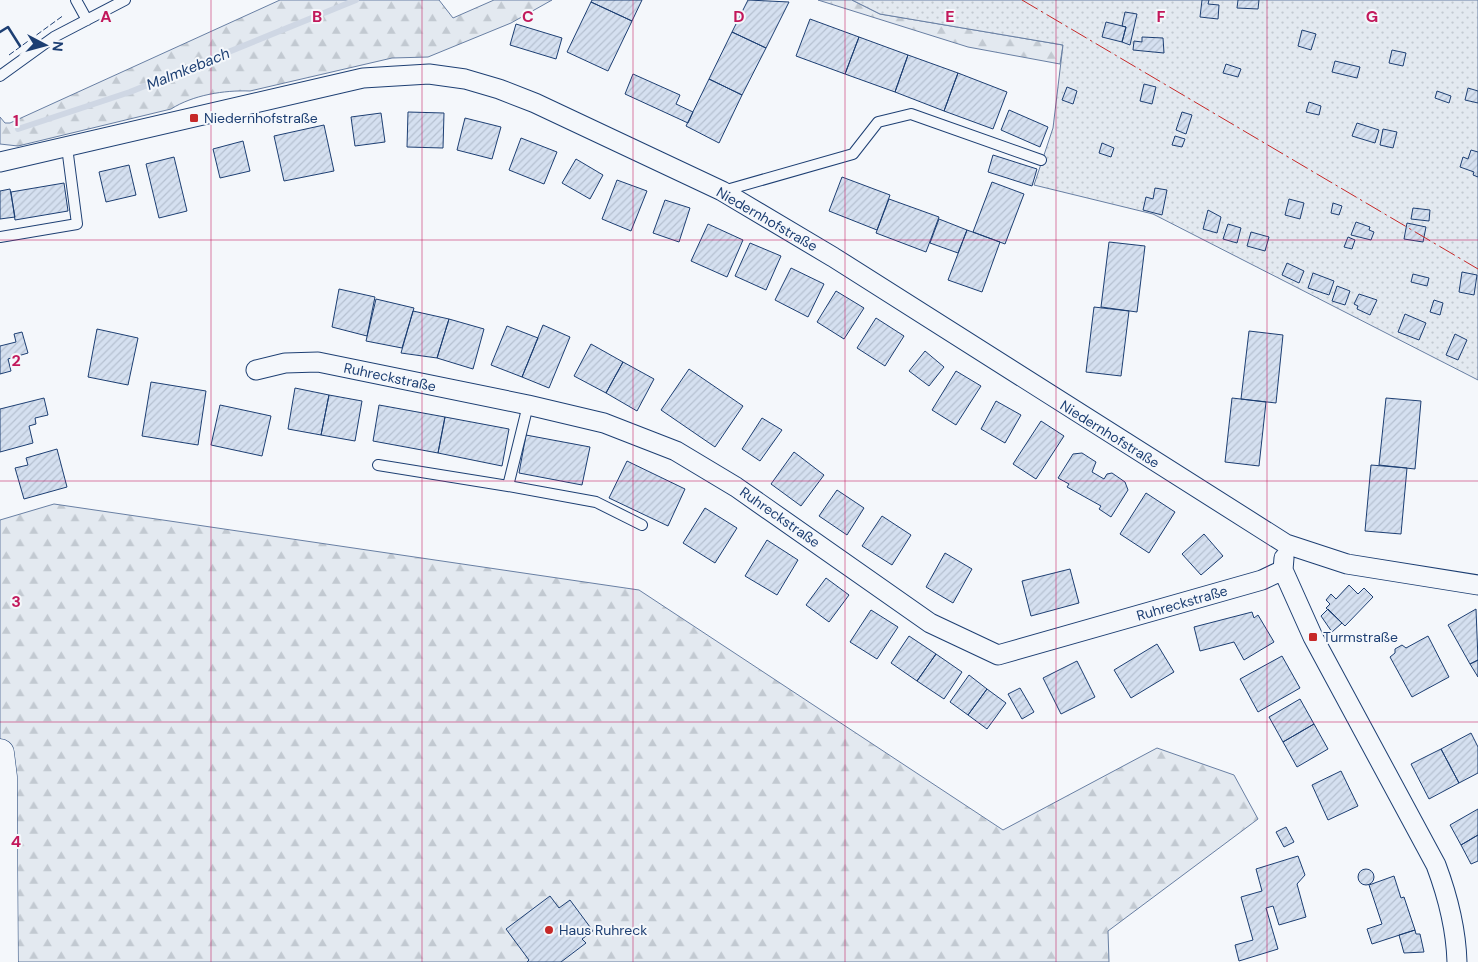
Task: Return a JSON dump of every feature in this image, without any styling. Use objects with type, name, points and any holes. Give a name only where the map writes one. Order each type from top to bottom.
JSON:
[{"type":"main road","points":[[0,753],[3,777],[4,962]]},
{"type":"street","name":"Niedernhofstraße","points":[[0,162],[364,78],[429,74],[465,79],[500,89],[535,103],[722,191],[833,257],[1286,544],[1347,564],[1478,585]]},
{"type":"street","name":"Ruhreckstraße","points":[[256,370],[285,363],[318,362],[528,404],[604,423],[676,451],[736,487],[930,623],[998,655],[1262,580],[1283,570]]},
{"type":"street","points":[[1286,544],[1283,570],[1313,636],[1436,865],[1450,900],[1456,939],[1457,962]]},
{"type":"lane","points":[[76,0],[87,20]]},
{"type":"lane","points":[[0,76],[54,37],[125,0]]},
{"type":"lane","points":[[722,191],[853,154],[878,122],[911,114],[1041,160]]},
{"type":"lane","points":[[0,237],[77,224],[67,147]]},
{"type":"lane","points":[[508,486],[528,404]]},
{"type":"lane","points":[[378,465],[596,502],[642,525]]},
{"type":"green space","points":[[280,0],[439,0],[453,18],[494,0],[552,0],[511,23],[428,57],[392,58],[250,91],[209,94],[189,100],[171,109],[18,146],[0,144],[0,117],[5,123],[10,123]]},
{"type":"green space","points":[[818,0],[852,0],[880,14],[1063,45],[1060,64],[968,47]]},
{"type":"green space","points":[[852,0],[1478,0],[1478,380],[1153,214],[1034,185],[1053,128],[1063,45],[880,14]]},
{"type":"green space","points":[[54,504],[639,590],[1003,830],[1157,748],[1234,775],[1258,819],[1108,931],[1109,962],[4,962],[0,753],[0,520]]},
{"type":"building","points":[[592,0],[642,0],[632,21],[591,2]]},
{"type":"building","points":[[748,0],[789,2],[766,48],[732,32]]},
{"type":"building","points":[[1202,0],[1209,0],[1208,4],[1219,5],[1218,19],[1200,17]]},
{"type":"building","points":[[1238,0],[1259,0],[1258,9],[1237,8]]},
{"type":"building","points":[[591,2],[632,21],[608,71],[567,52]]},
{"type":"building","points":[[1125,12],[1137,14],[1130,45],[1122,42],[1126,27],[1122,26]]},
{"type":"building","points":[[810,19],[859,37],[845,74],[796,56]]},
{"type":"building","points":[[1106,22],[1126,27],[1122,42],[1102,37]]},
{"type":"building","points":[[516,24],[562,38],[556,59],[510,45]]},
{"type":"building","points":[[1302,30],[1316,34],[1311,50],[1298,46]]},
{"type":"building","points":[[732,32],[766,48],[742,95],[709,79]]},
{"type":"building","points":[[859,37],[908,55],[895,92],[845,74]]},
{"type":"building","points":[[1142,37],[1163,38],[1164,53],[1133,50],[1134,41],[1142,42]]},
{"type":"building","points":[[1392,50],[1406,53],[1403,66],[1389,63]]},
{"type":"building","points":[[908,55],[958,73],[944,111],[895,92]]},
{"type":"building","points":[[1335,61],[1360,67],[1357,78],[1332,72]]},
{"type":"building","points":[[1226,64],[1241,69],[1238,77],[1223,73]]},
{"type":"building","points":[[958,73],[1007,92],[993,129],[944,111]]},
{"type":"building","points":[[633,74],[680,95],[676,104],[693,112],[688,123],[625,94]]},
{"type":"building","points":[[709,79],[742,95],[719,143],[686,126]]},
{"type":"building","points":[[1144,84],[1156,87],[1152,104],[1140,101]]},
{"type":"building","points":[[1067,87],[1077,91],[1073,104],[1062,100]]},
{"type":"building","points":[[1468,88],[1478,91],[1478,103],[1465,100]]},
{"type":"building","points":[[1437,91],[1451,96],[1449,103],[1435,98]]},
{"type":"building","points":[[1309,102],[1321,106],[1319,115],[1306,112]]},
{"type":"building","points":[[1009,110],[1048,127],[1040,147],[1001,130]]},
{"type":"building","points":[[408,112],[444,113],[443,148],[407,147]]},
{"type":"building","points":[[1182,112],[1192,115],[1186,134],[1176,130]]},
{"type":"building","points":[[381,113],[385,142],[355,146],[351,117]]},
{"type":"building","points":[[465,118],[501,127],[492,159],[457,150]]},
{"type":"building","points":[[1357,123],[1379,130],[1375,143],[1352,136]]},
{"type":"building","points":[[324,125],[334,171],[284,181],[274,136]]},
{"type":"building","points":[[1383,129],[1397,132],[1393,148],[1380,145]]},
{"type":"building","points":[[1175,136],[1185,139],[1182,147],[1172,145]]},
{"type":"building","points":[[521,138],[557,152],[544,184],[509,170]]},
{"type":"building","points":[[243,141],[250,171],[220,178],[213,149]]},
{"type":"building","points":[[1102,143],[1114,148],[1111,157],[1099,153]]},
{"type":"building","points":[[1471,150],[1478,152],[1478,177],[1473,175],[1474,172],[1460,167],[1463,157],[1468,159]]},
{"type":"building","points":[[993,155],[1037,169],[1032,186],[988,172]]},
{"type":"building","points":[[174,157],[187,211],[159,218],[146,164]]},
{"type":"building","points":[[576,159],[603,175],[590,199],[562,183]]},
{"type":"building","points":[[129,165],[136,195],[106,202],[99,172]]},
{"type":"building","points":[[842,177],[890,195],[877,230],[829,211]]},
{"type":"building","points":[[617,180],[647,191],[631,231],[602,219]]},
{"type":"building","points":[[992,182],[1024,194],[1005,244],[973,232]]},
{"type":"building","points":[[64,183],[68,211],[15,220],[11,192]]},
{"type":"building","points":[[1155,188],[1167,190],[1162,215],[1143,210],[1146,197],[1153,199]]},
{"type":"building","points":[[10,189],[15,217],[0,219],[0,191]]},
{"type":"building","points":[[889,199],[939,217],[926,252],[876,233]]},
{"type":"building","points":[[1289,199],[1304,203],[1300,219],[1285,215]]},
{"type":"building","points":[[665,200],[690,208],[679,242],[653,233]]},
{"type":"building","points":[[1333,203],[1342,206],[1339,215],[1331,213]]},
{"type":"building","points":[[1413,208],[1430,210],[1429,221],[1411,219]]},
{"type":"building","points":[[1208,210],[1221,217],[1217,233],[1203,229]]},
{"type":"building","points":[[939,219],[967,230],[958,253],[930,243]]},
{"type":"building","points":[[1356,222],[1370,227],[1369,230],[1374,232],[1371,240],[1351,235]]},
{"type":"building","points":[[1407,223],[1426,227],[1423,242],[1404,239]]},
{"type":"building","points":[[708,224],[743,240],[727,277],[691,261]]},
{"type":"building","points":[[1228,224],[1241,228],[1237,243],[1223,239]]},
{"type":"building","points":[[967,230],[1000,242],[982,292],[948,280]]},
{"type":"building","points":[[1251,232],[1269,237],[1265,251],[1247,246]]},
{"type":"building","points":[[1348,237],[1355,240],[1352,249],[1344,247]]},
{"type":"building","points":[[1109,242],[1145,246],[1137,312],[1101,307]]},
{"type":"building","points":[[750,243],[781,256],[766,290],[735,276]]},
{"type":"building","points":[[1287,263],[1304,271],[1299,283],[1282,275]]},
{"type":"building","points":[[791,268],[824,284],[808,317],[775,300]]},
{"type":"building","points":[[1462,272],[1477,275],[1474,295],[1459,292]]},
{"type":"building","points":[[1313,273],[1334,281],[1329,295],[1308,288]]},
{"type":"building","points":[[1413,274],[1429,278],[1427,286],[1411,282]]},
{"type":"building","points":[[1337,286],[1350,291],[1345,305],[1332,301]]},
{"type":"building","points":[[339,289],[375,297],[367,336],[332,327]]},
{"type":"building","points":[[836,291],[864,308],[844,339],[817,322]]},
{"type":"building","points":[[1359,294],[1377,300],[1370,315],[1357,309],[1358,306],[1354,304]]},
{"type":"building","points":[[376,299],[414,308],[402,348],[366,341]]},
{"type":"building","points":[[1434,300],[1443,303],[1440,315],[1430,312]]},
{"type":"building","points":[[1094,307],[1129,311],[1121,376],[1086,372]]},
{"type":"building","points":[[413,311],[449,319],[437,358],[401,353]]},
{"type":"building","points":[[1405,314],[1426,323],[1419,340],[1398,332]]},
{"type":"building","points":[[876,318],[904,336],[885,366],[857,348]]},
{"type":"building","points":[[449,319],[484,329],[473,369],[437,358]]},
{"type":"building","points":[[543,325],[570,337],[549,388],[522,377]]},
{"type":"building","points":[[507,326],[538,338],[522,377],[491,365]]},
{"type":"building","points":[[97,329],[138,338],[128,385],[88,377]]},
{"type":"building","points":[[1249,331],[1283,335],[1276,403],[1241,399]]},
{"type":"building","points":[[22,332],[28,353],[8,359],[11,371],[0,374],[0,346],[16,342],[14,334]]},
{"type":"building","points":[[1455,334],[1467,340],[1458,360],[1446,355]]},
{"type":"building","points":[[591,344],[623,362],[606,393],[574,376]]},
{"type":"building","points":[[925,351],[944,367],[929,386],[909,371]]},
{"type":"building","points":[[623,362],[654,379],[637,411],[606,393]]},
{"type":"building","points":[[689,369],[743,406],[715,447],[661,410]]},
{"type":"building","points":[[956,371],[981,386],[956,425],[932,410]]},
{"type":"building","points":[[151,382],[206,391],[198,445],[142,436]]},
{"type":"building","points":[[295,388],[329,395],[321,435],[288,429]]},
{"type":"building","points":[[329,395],[362,401],[355,441],[321,435]]},
{"type":"building","points":[[44,398],[48,415],[35,418],[36,424],[29,426],[33,443],[0,452],[0,409]]},
{"type":"building","points":[[1232,398],[1266,402],[1259,466],[1225,462]]},
{"type":"building","points":[[1386,398],[1421,401],[1415,469],[1379,465]]},
{"type":"building","points":[[996,401],[1021,415],[1005,443],[981,429]]},
{"type":"building","points":[[220,405],[271,416],[262,456],[211,445]]},
{"type":"building","points":[[379,405],[445,417],[438,453],[373,441]]},
{"type":"building","points":[[445,417],[509,429],[502,466],[438,453]]},
{"type":"building","points":[[762,418],[782,430],[760,461],[742,449]]},
{"type":"building","points":[[1041,421],[1064,436],[1036,479],[1013,464]]},
{"type":"building","points":[[526,435],[590,447],[582,485],[519,473]]},
{"type":"building","points":[[57,449],[67,487],[24,499],[15,468],[28,465],[26,458]]},
{"type":"building","points":[[794,452],[824,475],[801,506],[771,484]]},
{"type":"building","points":[[1082,453],[1096,462],[1092,472],[1104,479],[1107,474],[1112,473],[1125,482],[1128,490],[1111,517],[1099,509],[1101,506],[1067,487],[1069,484],[1058,478],[1073,454]]},
{"type":"building","points":[[627,461],[685,489],[668,526],[609,498]]},
{"type":"building","points":[[1371,465],[1407,468],[1401,534],[1365,531]]},
{"type":"building","points":[[837,490],[864,508],[847,535],[819,516]]},
{"type":"building","points":[[1146,493],[1175,512],[1149,553],[1120,534]]},
{"type":"building","points":[[705,508],[737,528],[715,563],[683,543]]},
{"type":"building","points":[[882,516],[911,535],[892,565],[862,546]]},
{"type":"building","points":[[1204,534],[1223,556],[1201,575],[1182,554]]},
{"type":"building","points":[[767,540],[798,560],[777,595],[745,576]]},
{"type":"building","points":[[945,553],[972,569],[953,603],[926,587]]},
{"type":"building","points":[[1070,569],[1079,603],[1031,616],[1022,581]]},
{"type":"building","points":[[826,578],[849,595],[829,622],[806,605]]},
{"type":"building","points":[[1349,585],[1358,594],[1364,588],[1373,597],[1345,626],[1326,608],[1330,604],[1326,600],[1331,594],[1336,599]]},
{"type":"building","points":[[1328,609],[1342,623],[1332,632],[1321,616]]},
{"type":"building","points":[[1476,609],[1478,660],[1470,664],[1448,625]]},
{"type":"building","points":[[871,610],[898,627],[877,659],[850,642]]},
{"type":"building","points":[[1252,612],[1254,618],[1258,615],[1274,642],[1244,660],[1234,642],[1200,651],[1194,627]]},
{"type":"building","points":[[909,636],[936,654],[917,681],[891,663]]},
{"type":"building","points":[[1428,636],[1449,677],[1412,697],[1390,657],[1395,653],[1395,649],[1402,645],[1406,648]]},
{"type":"building","points":[[1157,644],[1174,672],[1131,698],[1114,670]]},
{"type":"building","points":[[936,654],[962,672],[944,699],[917,681]]},
{"type":"building","points":[[1282,656],[1300,688],[1258,712],[1240,679]]},
{"type":"building","points":[[1478,660],[1478,677],[1470,664]]},
{"type":"building","points":[[1077,661],[1095,697],[1061,714],[1043,678]]},
{"type":"building","points":[[969,675],[987,689],[968,715],[950,702]]},
{"type":"building","points":[[1020,688],[1034,712],[1022,719],[1008,694]]},
{"type":"building","points":[[987,689],[1006,703],[987,729],[968,715]]},
{"type":"building","points":[[1300,699],[1314,724],[1283,742],[1269,717]]},
{"type":"building","points":[[1314,724],[1328,749],[1297,767],[1283,742]]},
{"type":"building","points":[[1471,733],[1478,747],[1478,773],[1459,783],[1441,749]]},
{"type":"building","points":[[1441,749],[1459,783],[1429,799],[1411,764]]},
{"type":"building","points":[[1341,771],[1358,806],[1328,820],[1312,785]]},
{"type":"building","points":[[1478,809],[1478,835],[1461,845],[1450,825]]},
{"type":"building","points":[[1286,827],[1294,842],[1284,847],[1276,832]]},
{"type":"building","points":[[1478,835],[1478,861],[1471,864],[1461,845]]},
{"type":"building","points":[[1298,856],[1305,875],[1297,884],[1306,917],[1279,925],[1273,906],[1266,908],[1278,949],[1239,961],[1235,945],[1253,940],[1241,897],[1262,891],[1256,869]]},
{"type":"building","points":[[1363,869],[1369,869],[1374,874],[1372,883],[1363,885],[1358,880],[1358,874]]},
{"type":"building","points":[[1394,876],[1401,898],[1404,897],[1415,930],[1372,944],[1367,929],[1382,924],[1369,885]]},
{"type":"building","name":"Haus Ruhreck","points":[[550,896],[559,908],[570,900],[593,931],[582,939],[586,943],[561,962],[527,962],[529,960],[506,929]]},
{"type":"building","points":[[1415,930],[1416,934],[1420,934],[1424,952],[1404,953],[1399,935]]},
{"type":"waterway","name":"Malmkebach","points":[[18,129],[130,92],[356,0]]},
{"type":"fence","points":[[9,55],[64,15]]},
{"type":"wall","points":[[0,32],[8,27],[20,46]]},
{"type":"power","points":[[1022,0],[1478,269]]},
{"type":"place","name":"Niedernhofstraße","points":[[194,118]]},
{"type":"place","name":"Turmstraße","points":[[1313,637]]},
{"type":"place","name":"Haus Ruhreck","points":[[549,930]]}]
